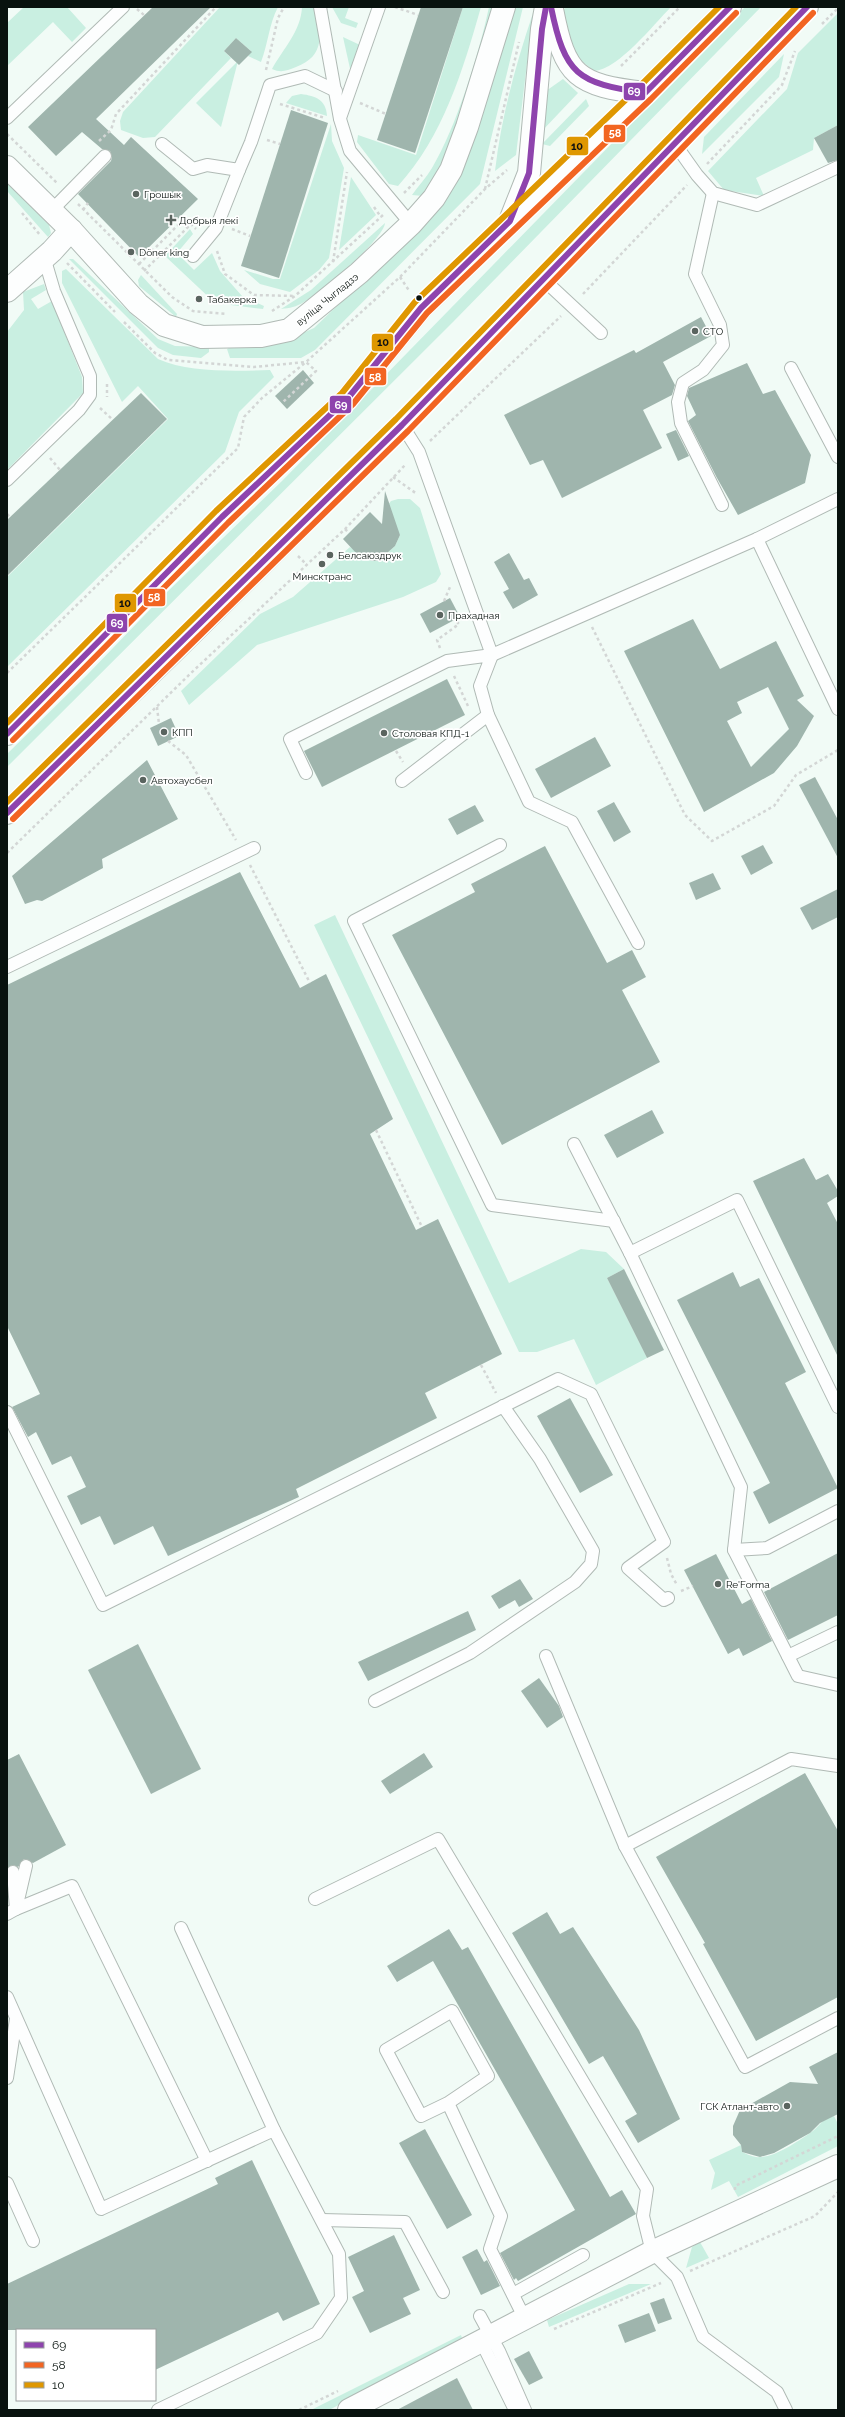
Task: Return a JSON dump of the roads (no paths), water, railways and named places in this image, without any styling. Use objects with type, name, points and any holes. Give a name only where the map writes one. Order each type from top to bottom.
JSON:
[{"type":"main road","name":"вуліца Чыгладзэ","points":[[7,168],[71,230],[138,304],[164,325],[202,337],[261,336],[289,330],[353,278],[411,224],[434,198],[451,170],[467,127],[504,7]]},
{"type":"main road","points":[[510,221],[529,173],[542,29],[546,7]]},
{"type":"main road","points":[[551,7],[557,38],[563,55],[570,66],[593,84],[645,93]]},
{"type":"main road","points":[[7,734],[222,517],[348,398],[422,308],[510,221],[645,93],[730,7]]},
{"type":"main road","points":[[7,813],[175,650],[402,425],[807,7]]},
{"type":"main road","points":[[7,291],[71,230]]},
{"type":"main road","points":[[349,2410],[524,2317],[652,2252],[838,2166]]},
{"type":"lane","points":[[7,118],[123,7]]},
{"type":"lane","points":[[320,7],[340,119],[350,151],[411,224]]},
{"type":"lane","points":[[340,119],[379,7]]},
{"type":"lane","points":[[193,256],[216,228],[251,142],[270,85],[305,76],[336,91]]},
{"type":"lane","points":[[162,144],[193,169],[207,166],[239,170]]},
{"type":"lane","points":[[674,144],[697,176],[713,193],[757,205],[838,167]]},
{"type":"lane","points":[[51,211],[105,156]]},
{"type":"lane","points":[[713,193],[695,274],[720,325],[723,346],[703,370],[683,382],[678,402],[681,423],[722,506]]},
{"type":"lane","points":[[7,480],[79,410],[90,395],[90,376],[54,291],[44,257]]},
{"type":"lane","points":[[544,280],[601,333]]},
{"type":"lane","points":[[791,368],[838,457]]},
{"type":"lane","points":[[402,425],[419,452],[492,655],[480,686],[488,715],[529,802],[572,822],[638,942]]},
{"type":"lane","points":[[306,773],[290,740],[447,661],[492,655],[757,539],[838,498]]},
{"type":"lane","points":[[757,539],[838,709]]},
{"type":"lane","points":[[402,781],[488,715]]},
{"type":"lane","points":[[500,845],[354,921],[492,1205],[614,1221]]},
{"type":"lane","points":[[7,967],[254,848]]},
{"type":"lane","points":[[574,1144],[630,1253],[741,1487],[734,1550],[798,1676],[838,1685]]},
{"type":"lane","points":[[630,1253],[737,1200],[838,1408]]},
{"type":"lane","points":[[7,1412],[104,1605],[558,1379],[591,1394],[664,1542],[628,1568],[664,1600],[668,1598]]},
{"type":"lane","points":[[376,1701],[470,1653],[575,1582],[591,1564],[593,1551],[540,1459],[503,1406]]},
{"type":"lane","points":[[734,1550],[767,1548],[838,1511]]},
{"type":"lane","points":[[788,1656],[838,1632]]},
{"type":"lane","points":[[546,1656],[625,1846],[745,2067],[838,2018]]},
{"type":"lane","points":[[625,1846],[791,1759],[838,1766]]},
{"type":"lane","points":[[315,1899],[438,1839],[647,2189],[643,2216],[652,2252],[677,2277],[703,2338],[777,2392],[786,2410]]},
{"type":"lane","points":[[11,1911],[26,1866]]},
{"type":"lane","points":[[11,1911],[13,1872]]},
{"type":"lane","points":[[11,1911],[72,1886],[207,2161]]},
{"type":"lane","points":[[158,2410],[317,2333],[341,2298],[339,2254],[274,2130],[181,1928]]},
{"type":"lane","points":[[7,1997],[100,2209],[274,2130]]},
{"type":"lane","points":[[452,2011],[488,2076],[448,2103],[421,2116],[386,2050],[452,2011]]},
{"type":"lane","points":[[7,2078],[16,2017]]},
{"type":"lane","points":[[448,2103],[501,2216],[490,2249],[524,2317]]},
{"type":"lane","points":[[7,2183],[33,2241]]},
{"type":"lane","points":[[322,2220],[405,2222],[443,2292]]},
{"type":"lane","points":[[513,2294],[583,2255]]},
{"type":"lane","points":[[480,2316],[486,2338],[515,2410]]},
{"type":"lane","points":[[486,2338],[525,2410]]},
{"type":"place","name":"Грошык","points":[[136,194]]},
{"type":"place","name":"Добрыя лекі","points":[[171,220]]},
{"type":"place","name":"Döner king","points":[[131,252]]},
{"type":"place","name":"Табакерка","points":[[199,299]]},
{"type":"place","name":"СТО","points":[[695,331]]},
{"type":"place","name":"Белсаюздрук","points":[[330,555]]},
{"type":"place","name":"Минсктранс","points":[[322,564]]},
{"type":"place","name":"Прахадная","points":[[440,615]]},
{"type":"place","name":"КПП","points":[[164,732]]},
{"type":"place","name":"Столовая КПД-1","points":[[384,733]]},
{"type":"place","name":"Автохаусбел","points":[[143,780]]},
{"type":"place","name":"Re'Forma","points":[[718,1584]]},
{"type":"place","name":"ГСК Атлант-авто","points":[[787,2106]]}]
